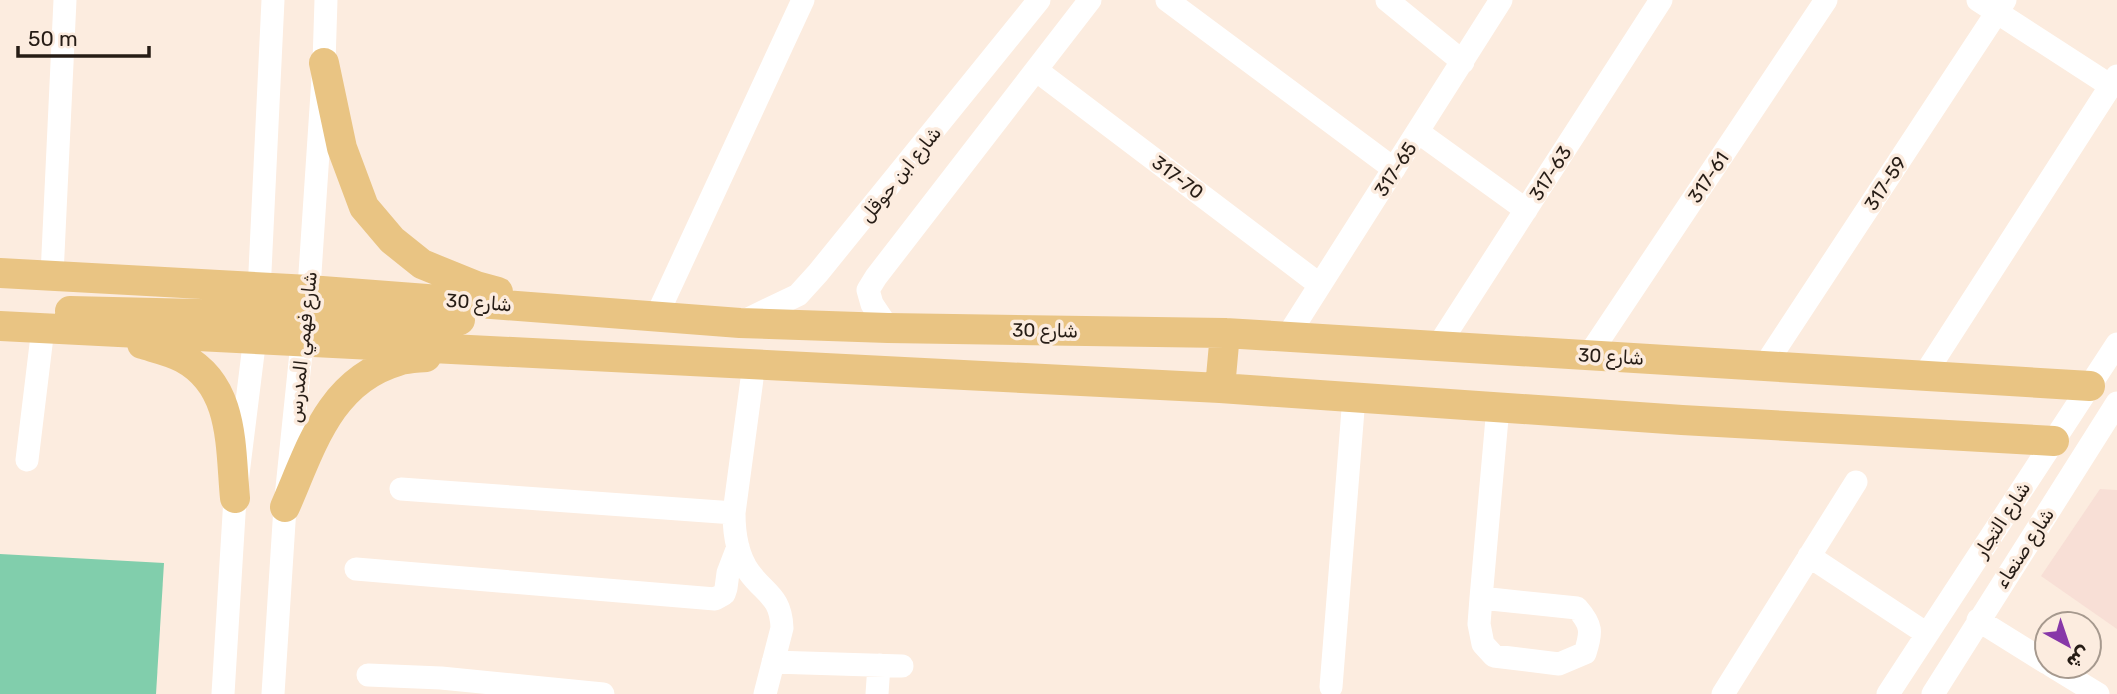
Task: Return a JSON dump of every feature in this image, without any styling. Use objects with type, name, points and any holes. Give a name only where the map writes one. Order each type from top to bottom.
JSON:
[{"type":"main road","points":[[324,63],[342,148],[364,207],[392,240],[422,264],[476,286],[552,308]]},
{"type":"main road","name":"شارع 30","points":[[0,273],[52,275],[257,314],[306,317],[552,308],[740,323],[1226,333],[2090,386]]},
{"type":"main road","points":[[0,312],[23,309],[242,315],[257,314],[282,306],[306,317],[532,322],[614,312]]},
{"type":"main road","name":"شارع 30","points":[[0,326],[104,332],[257,314]]},
{"type":"main road","name":"شارع 30","points":[[306,317],[484,349],[1220,388],[2054,441]]},
{"type":"main road","points":[[104,332],[182,358],[196,366],[212,382],[227,414],[235,498]]},
{"type":"main road","points":[[1220,388],[1226,333]]},
{"type":"main road","points":[[285,507],[321,425],[338,398],[360,378],[398,361],[484,349]]},
{"type":"street","points":[[52,275],[65,0]]},
{"type":"street","points":[[223,694],[235,498],[257,314],[274,0]]},
{"type":"street","name":"شارع فهمي المدرس","points":[[273,694],[285,507],[306,317],[326,0]]},
{"type":"street","points":[[657,316],[803,0]]},
{"type":"street","name":"شارع ابن حوقل","points":[[740,323],[798,295],[812,281],[1039,0]]},
{"type":"street","points":[[888,328],[872,304],[869,290],[872,284],[1090,0]]},
{"type":"street","points":[[1167,0],[1394,169]]},
{"type":"street","points":[[1387,0],[1463,62]]},
{"type":"street","name":"317-65","points":[[1287,337],[1501,0]]},
{"type":"street","name":"317-63","points":[[1438,346],[1661,0]]},
{"type":"street","name":"317-61","points":[[1589,355],[1826,0]]},
{"type":"street","points":[[1925,374],[2114,81],[1993,4]]},
{"type":"street","name":"317-59","points":[[1765,365],[1993,4]]},
{"type":"street","name":"317-70","points":[[1035,70],[1320,285]]},
{"type":"street","points":[[1418,132],[1526,210]]},
{"type":"street","points":[[27,460],[43,328]]},
{"type":"street","name":"شارع التجار","points":[[1888,694],[2117,344]]},
{"type":"street","points":[[754,364],[734,529],[738,547],[751,575],[773,596],[779,606],[782,628],[765,694]]},
{"type":"street","points":[[1331,687],[1354,397]]},
{"type":"street","points":[[1481,598],[1577,608],[1588,621],[1591,638],[1585,653],[1559,664],[1494,656],[1483,644],[1479,624],[1481,598],[1497,407]]},
{"type":"street","name":"شارع صنعاء","points":[[1933,694],[2115,409]]},
{"type":"street","points":[[1723,694],[1856,482]]},
{"type":"street","points":[[401,489],[734,513]]},
{"type":"street","points":[[356,569],[715,599],[724,594],[728,573],[738,547]]},
{"type":"street","points":[[1809,556],[1927,634]]},
{"type":"street","points":[[1978,620],[2033,654]]},
{"type":"street","points":[[773,662],[890,665],[877,694]]},
{"type":"street","points":[[368,675],[397,685],[441,678],[603,694]]},
{"type":"street","points":[[2075,680],[2098,694]]},
{"type":"shaded area","points":[[2100,489],[2117,490],[2117,629],[2103,619],[2103,610],[2090,610],[2041,576]]},
{"type":"green space","points":[[0,554],[164,563],[156,694],[0,694]]}]
